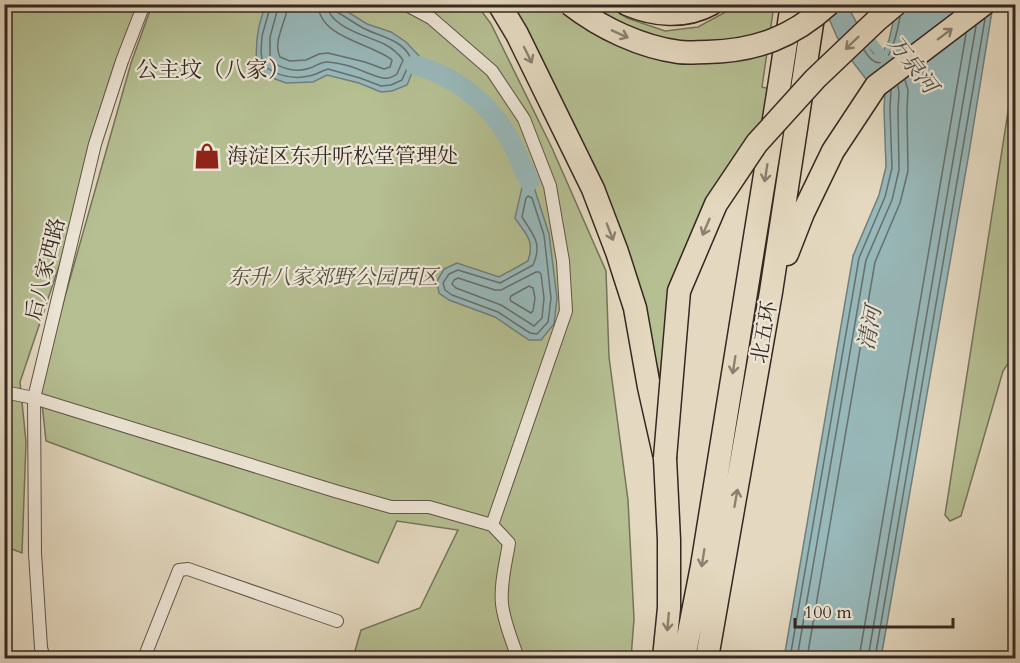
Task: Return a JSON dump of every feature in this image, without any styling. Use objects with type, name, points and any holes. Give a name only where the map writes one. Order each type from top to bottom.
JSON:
[{"type":"highway","points":[[499,4],[517,34],[593,189],[635,308],[664,458],[669,540],[669,608],[664,658]]},
{"type":"highway","points":[[570,4],[617,33],[651,46],[680,52],[718,52],[748,48],[783,36],[813,19],[829,4]]},
{"type":"highway","points":[[627,4],[656,14],[675,14],[711,4]]},
{"type":"highway","name":"北五环","points":[[684,658],[702,566],[792,4]]},
{"type":"highway","name":"北五环","points":[[707,658],[771,292],[815,4]]},
{"type":"highway","points":[[664,458],[679,291],[716,204],[757,142],[814,79],[896,4]]},
{"type":"highway","points":[[771,292],[803,213],[833,151],[876,86],[984,4]]},
{"type":"street","name":"后八家西路","points":[[44,658],[41,648],[35,553],[34,398],[95,144],[122,61],[144,4]]},
{"type":"street","points":[[405,4],[431,18],[492,71],[524,119],[550,186],[563,261],[567,311],[492,525]]},
{"type":"street","points":[[4,392],[34,398],[357,498],[391,507],[429,507],[492,525],[509,543],[502,603],[518,658]]},
{"type":"street","points":[[144,658],[179,570],[188,569],[337,621]]},
{"type":"green space","points":[[4,5],[147,5],[20,382],[26,442],[22,553],[4,546]]},
{"type":"green space","name":"东升八家郊野公园西区","points":[[152,5],[477,5],[491,24],[552,148],[606,271],[609,357],[628,500],[634,619],[631,658],[353,658],[361,630],[420,608],[458,530],[397,521],[378,563],[46,441],[40,385],[131,63]]},
{"type":"green space","points":[[506,5],[607,5],[627,18],[665,31],[698,27],[736,5],[774,5],[762,87],[770,89],[765,123],[735,162],[661,380],[613,213]]},
{"type":"green space","points":[[1015,67],[1015,353],[1003,371],[961,516],[950,521],[945,515]]},
{"type":"water","points":[[266,5],[337,5],[367,24],[391,32],[406,42],[419,56],[407,85],[392,91],[381,92],[359,83],[327,75],[313,82],[286,83],[270,77],[257,68],[256,60],[259,28]]},
{"type":"water","name":"清河","points":[[823,5],[847,5],[873,53],[880,57],[889,40],[897,5],[993,5],[881,658],[784,658],[853,256],[879,195],[886,167],[885,91],[869,83],[849,57]]},
{"type":"water","points":[[529,181],[534,187],[549,234],[557,298],[554,324],[541,340],[529,340],[495,317],[449,300],[439,293],[437,281],[444,269],[457,263],[499,277],[528,261],[530,243],[515,218],[523,183]]},
{"type":"waterway","name":"万泉河","points":[[863,31],[890,66]]},
{"type":"waterway","points":[[415,65],[444,76],[470,92],[481,102],[509,138],[529,181]]},
{"type":"place","name":"海淀区东升听松堂管理处","points":[[207,156]]},
{"type":"district","name":"公主坟（八家）","points":[[213,69]]}]
